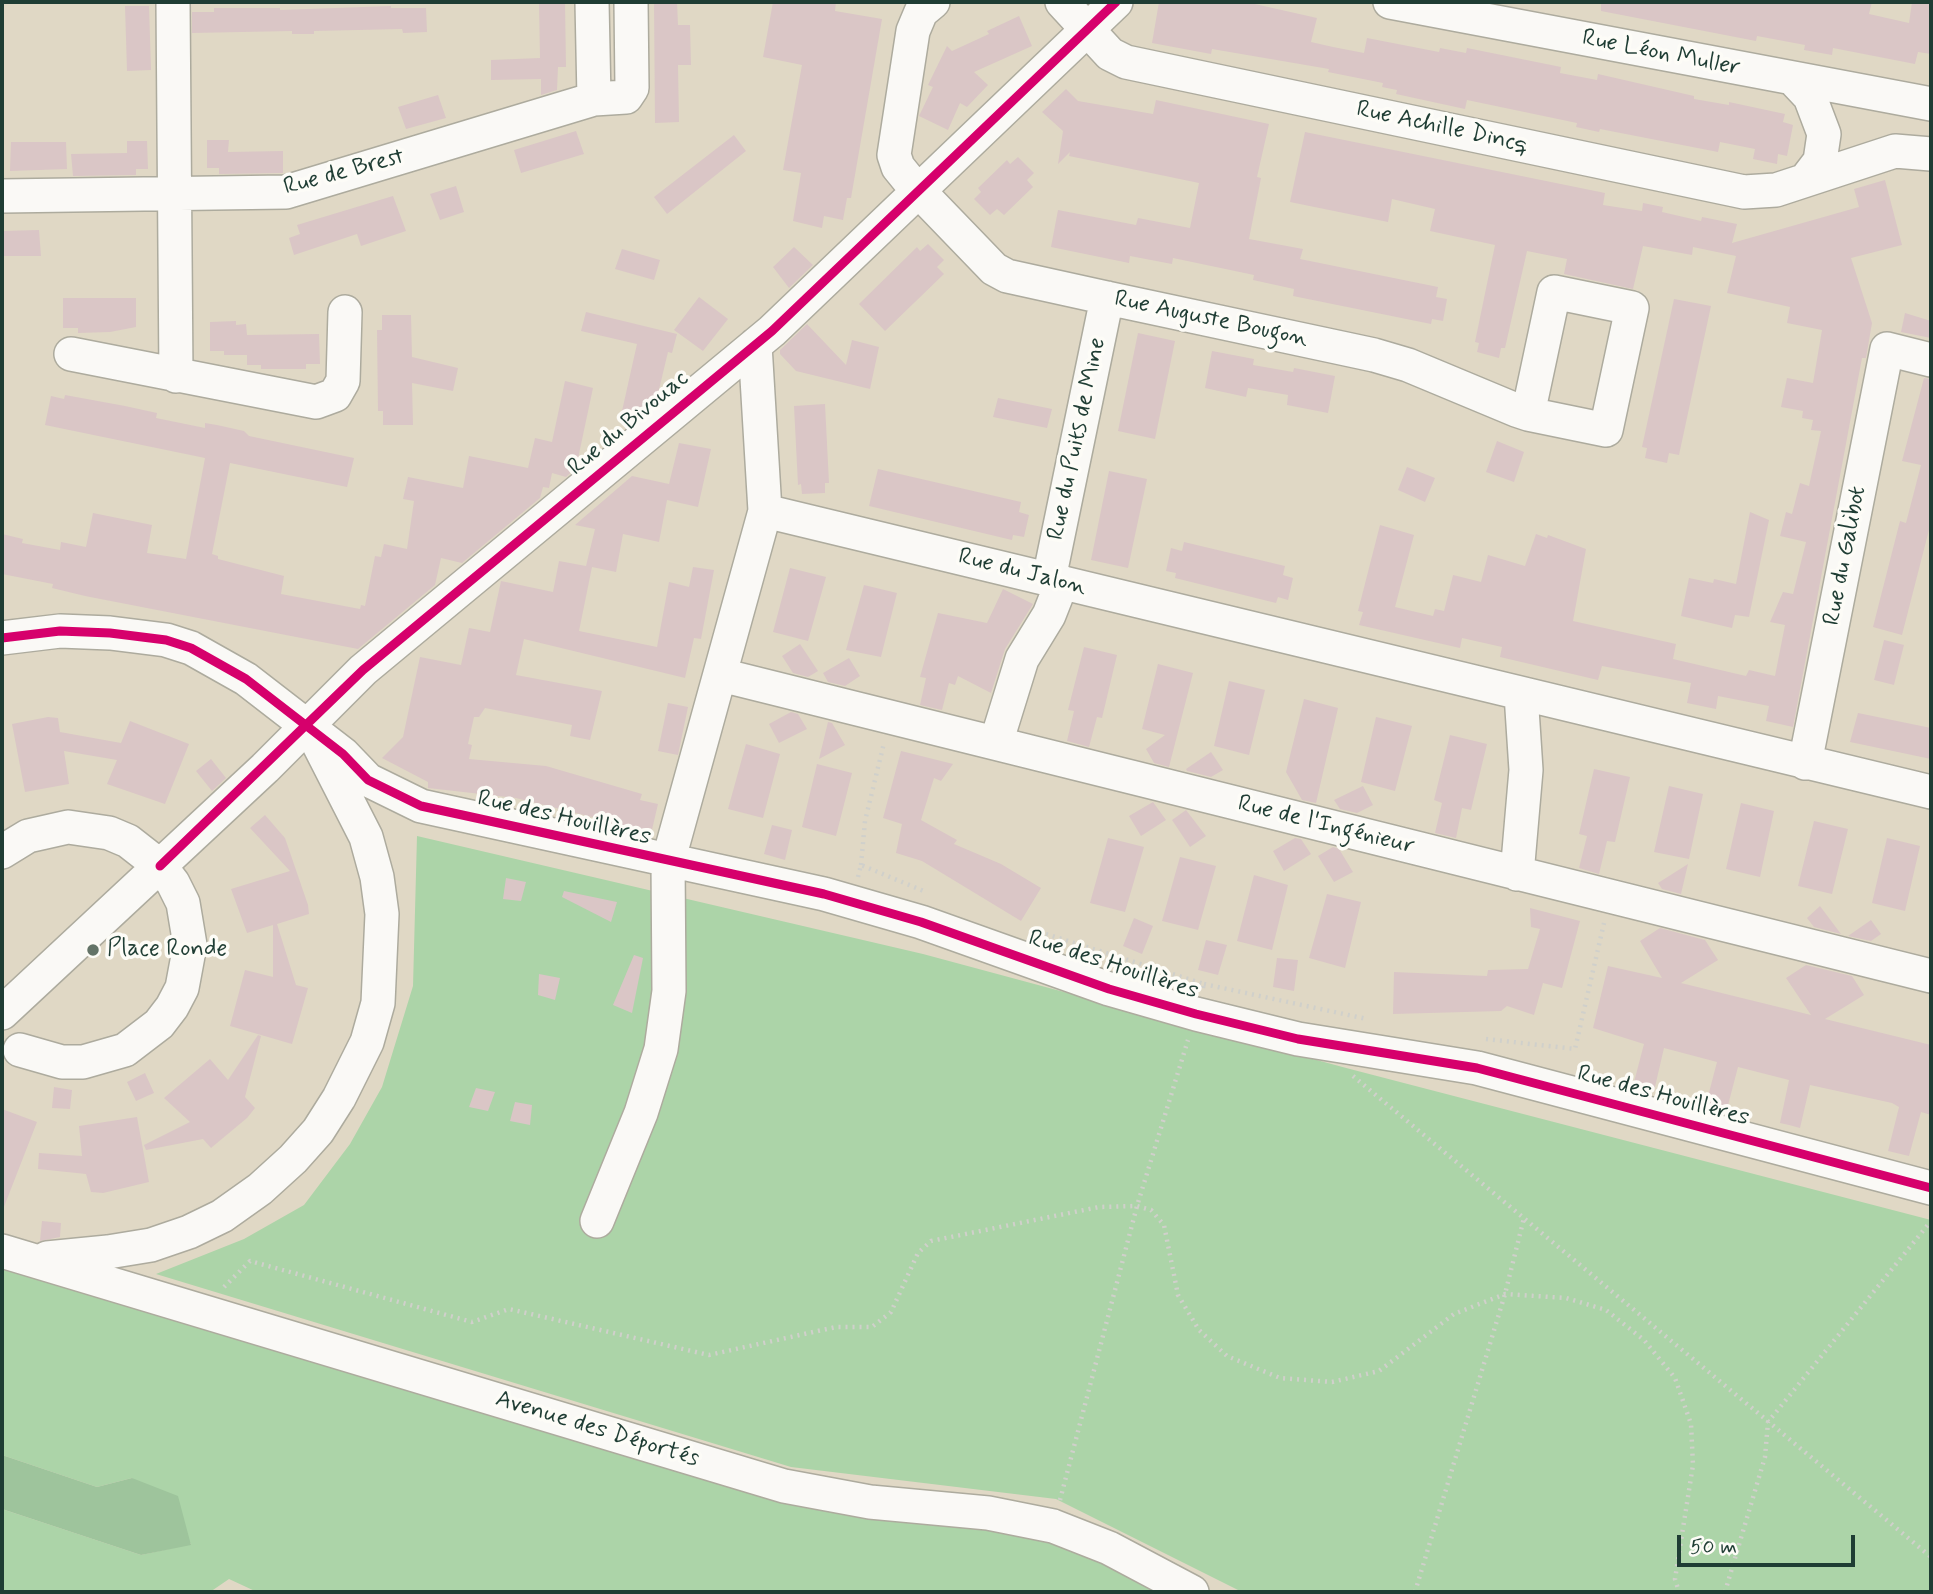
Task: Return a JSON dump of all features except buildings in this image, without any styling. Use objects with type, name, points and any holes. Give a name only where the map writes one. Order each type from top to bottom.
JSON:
[{"type":"street","points":[[173,2],[176,376]]},
{"type":"street","points":[[592,2],[594,99]]},
{"type":"street","name":"Rue de Brest","points":[[2,196],[299,190],[594,99],[625,97],[632,88],[631,2]]},
{"type":"street","name":"Rue Auguste Bougon","points":[[933,2],[921,12],[912,31],[893,149],[898,167],[998,272],[1390,359],[1528,414]]},
{"type":"street","name":"Rue Achille Dincq","points":[[1062,2],[1110,54],[1126,62],[1744,192],[1776,190],[1895,151],[1921,152]]},
{"type":"street","name":"Rue du Bivouac","points":[[2,1013],[308,726],[363,670],[755,345],[1116,2]]},
{"type":"street","name":"Rue Léon Muller","points":[[1390,2],[1926,104]]},
{"type":"street","points":[[1793,79],[1810,97],[1824,134],[1820,161],[1807,178]]},
{"type":"street","points":[[1921,152],[1926,104]]},
{"type":"street","name":"Rue du Puits de Mine","points":[[996,743],[1022,659],[1049,615],[1107,298]]},
{"type":"street","points":[[71,355],[304,401],[327,399],[335,395],[344,381],[345,312]]},
{"type":"street","points":[[597,1220],[641,1113],[661,1049],[669,991],[668,862],[765,510],[755,345]]},
{"type":"street","name":"Rue du Galibot","points":[[1805,763],[1887,349],[1931,360]]},
{"type":"street","name":"Rue du Jalon","points":[[765,510],[1805,763]]},
{"type":"street","name":"Rue des Houillères","points":[[2,638],[60,631],[110,633],[166,640],[214,659],[246,678],[308,726],[368,780],[421,806],[853,902],[977,940],[1109,989],[1200,999],[1298,1039],[1478,1068],[1931,1188]]},
{"type":"street","name":"Rue de l'Ingénieur","points":[[721,674],[1931,976]]},
{"type":"street","points":[[1517,873],[1525,770],[1521,694]]},
{"type":"street","points":[[15,1255],[129,1249],[171,1239],[204,1225],[239,1204],[277,1175],[318,1131],[339,1098],[373,1023],[381,985],[382,914],[377,877],[366,837],[308,726]]},
{"type":"street","points":[[1805,763],[1931,792]]},
{"type":"street","points":[[2,852],[28,836],[48,830],[89,829],[128,841],[160,866],[183,903],[190,945],[182,988],[166,1016],[143,1038],[105,1058],[62,1062],[20,1050]]},
{"type":"street","name":"Avenue des Déportés","points":[[15,1255],[784,1486],[870,1502],[988,1513],[1053,1526],[1123,1555],[1192,1592]]},
{"type":"path","points":[[853,902],[864,821],[890,716]]},
{"type":"path","points":[[860,866],[934,895]]},
{"type":"path","points":[[1485,1039],[1575,1049],[1610,897]]},
{"type":"path","points":[[1033,930],[1200,999],[1379,1022]]},
{"type":"path","points":[[1053,1526],[1137,1206],[1200,999]]},
{"type":"path","points":[[1346,1070],[1931,1557]]},
{"type":"path","points":[[216,1285],[227,1288],[250,1261],[471,1322],[509,1309],[709,1355],[835,1327],[872,1327],[891,1312],[918,1253],[931,1241],[1099,1207],[1137,1206],[1151,1210],[1164,1225],[1178,1295],[1199,1330],[1227,1356],[1280,1378],[1332,1382],[1379,1371],[1454,1314],[1505,1294],[1566,1298],[1606,1310],[1644,1340],[1675,1378],[1691,1424],[1693,1465],[1679,1542],[1675,1579],[1679,1592]]},
{"type":"path","points":[[1415,1592],[1505,1294],[1524,1218]]},
{"type":"path","points":[[1725,1592],[1765,1457],[1768,1422],[1931,1221]]},
{"type":"green space","points":[[417,836],[923,954],[1350,1069],[1931,1220],[1931,1592],[1242,1592],[1056,1499],[791,1467],[156,1274],[244,1239],[304,1205],[350,1144],[382,1087],[413,986]]},
{"type":"green space","points":[[2,1269],[1054,1538],[1170,1592],[257,1592],[229,1579],[210,1592],[2,1592],[2,1509],[141,1555],[191,1544],[132,1478],[97,1487],[2,1455]]},
{"type":"green space","points":[[2,1455],[97,1487],[132,1478],[178,1496],[191,1545],[141,1555],[2,1509]]},
{"type":"cycle path","points":[[160,866],[363,670],[772,331],[1116,2]]},
{"type":"cycle path","points":[[2,638],[60,631],[110,633],[166,640],[191,648],[246,679],[343,754],[368,780],[421,806],[824,894],[921,922],[1109,989],[1196,1014],[1298,1039],[1477,1068],[1931,1188]]},
{"type":"place","name":"Place Ronde","points":[[93,950]]}]
